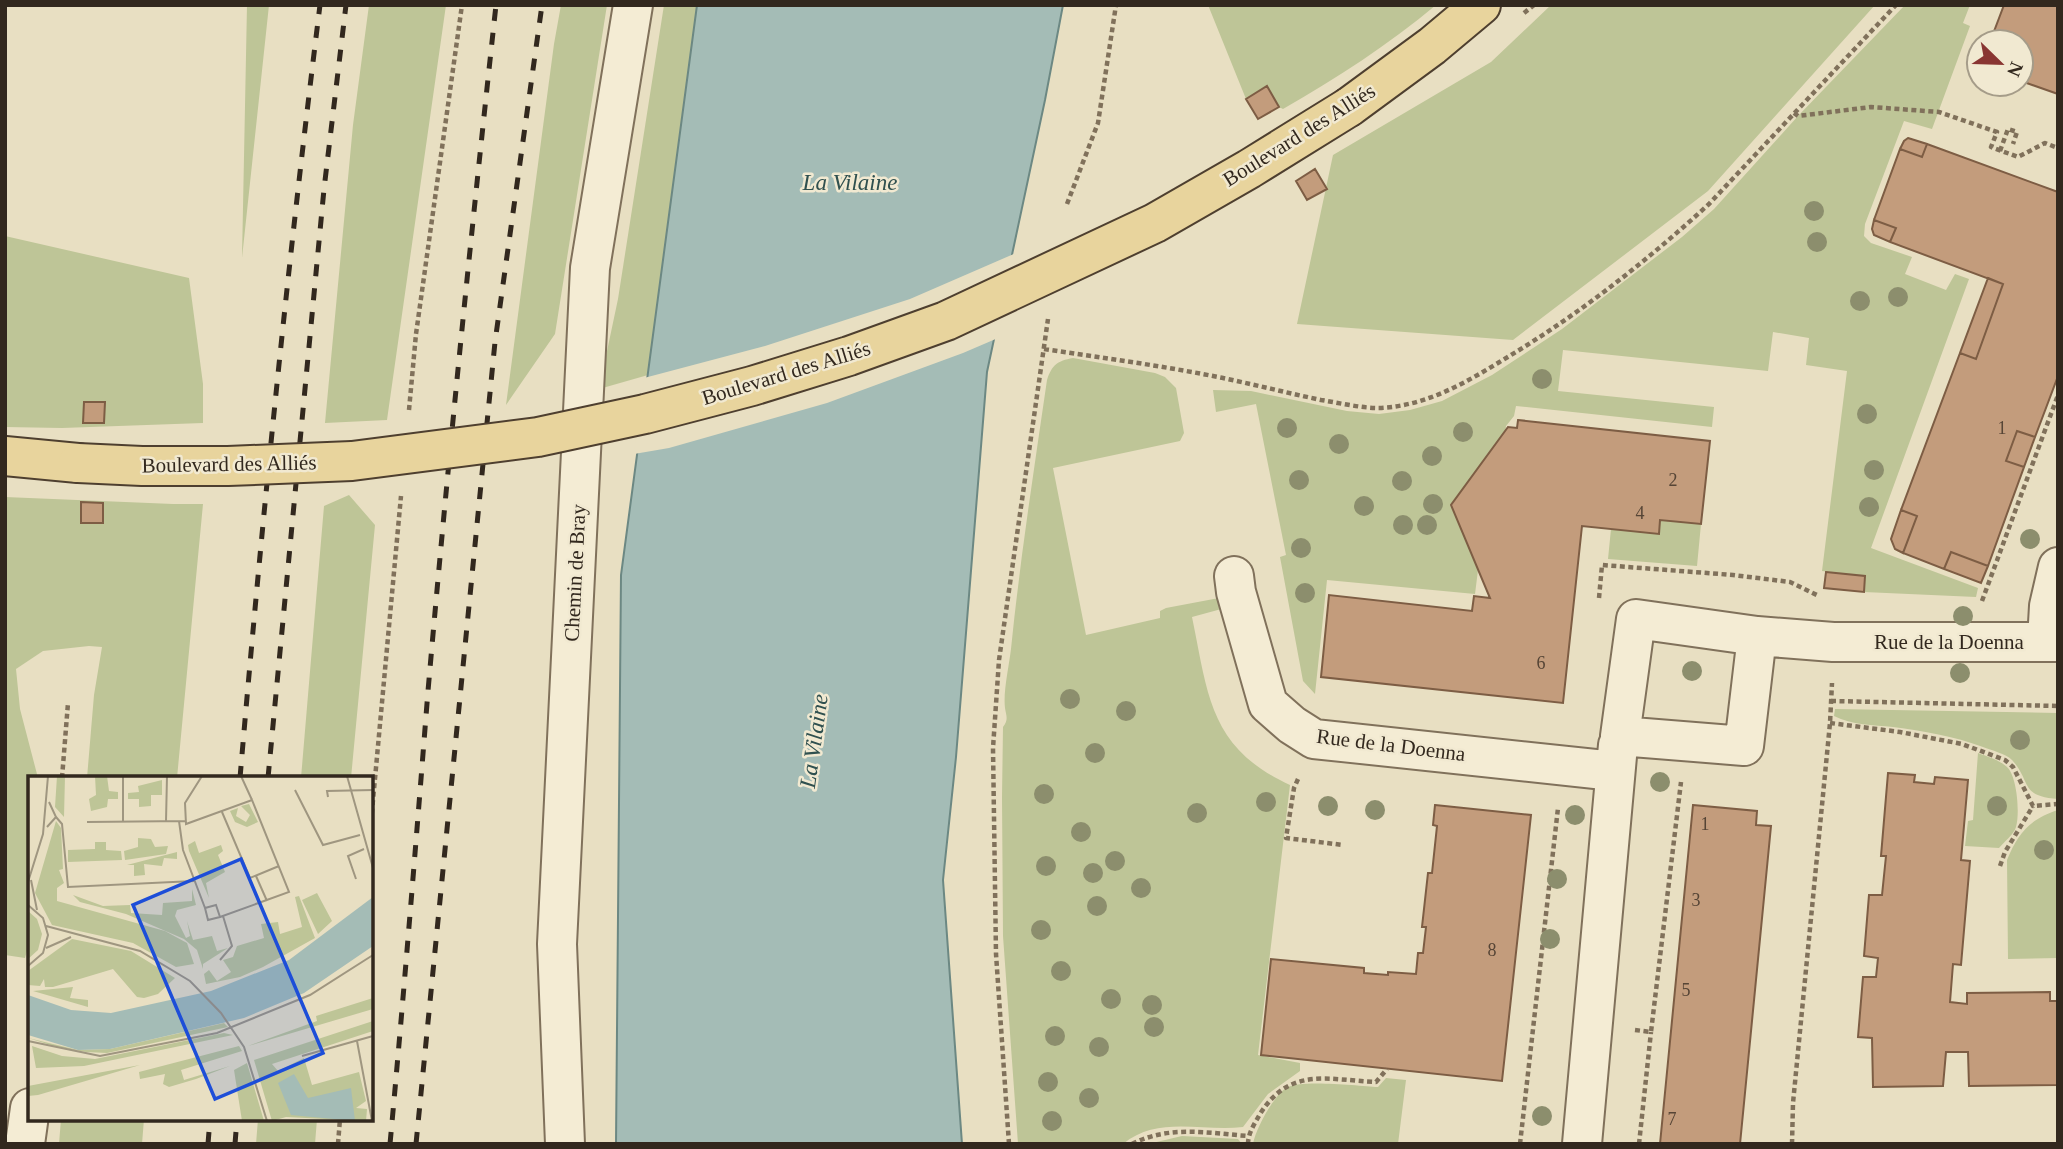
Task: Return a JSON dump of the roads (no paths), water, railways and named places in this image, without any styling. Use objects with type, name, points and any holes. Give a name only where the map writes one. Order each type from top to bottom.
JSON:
[{"type":"main road","name":"Boulevard des Alliés","points":[[5,456],[142,466],[352,461],[538,437],[645,414],[752,386],[849,356],[946,321],[1156,223],[1349,107],[1432,46],[1481,5]]},
{"type":"street","name":"Chemin de Bray","points":[[565,1144],[557,944],[590,268],[633,5]]},
{"type":"street","points":[[2052,641],[2049,606],[2058,567]]},
{"type":"street","name":"Rue de la Doenna","points":[[1234,576],[1236,592],[1268,704],[1292,725],[1314,739],[1617,754],[1744,746],[1757,636]]},
{"type":"street","name":"Rue de la Doenna","points":[[1582,1144],[1617,754],[1636,620],[1816,641],[2052,641]]},
{"type":"street","points":[[25,1144],[28,1121]]},
{"type":"water","name":"La Vilaine","points":[[697,5],[1063,5],[987,372],[956,757],[943,880],[962,1144],[616,1144],[621,575]]},
{"type":"railway","points":[[240,776],[276,391],[320,5]]},
{"type":"railway","points":[[268,776],[324,189],[346,5]]},
{"type":"railway","points":[[390,1144],[444,519],[496,5]]},
{"type":"railway","points":[[416,1144],[495,342],[542,5]]},
{"type":"railway","points":[[208,1144],[210,1121]]},
{"type":"railway","points":[[235,1144],[237,1121]]}]
